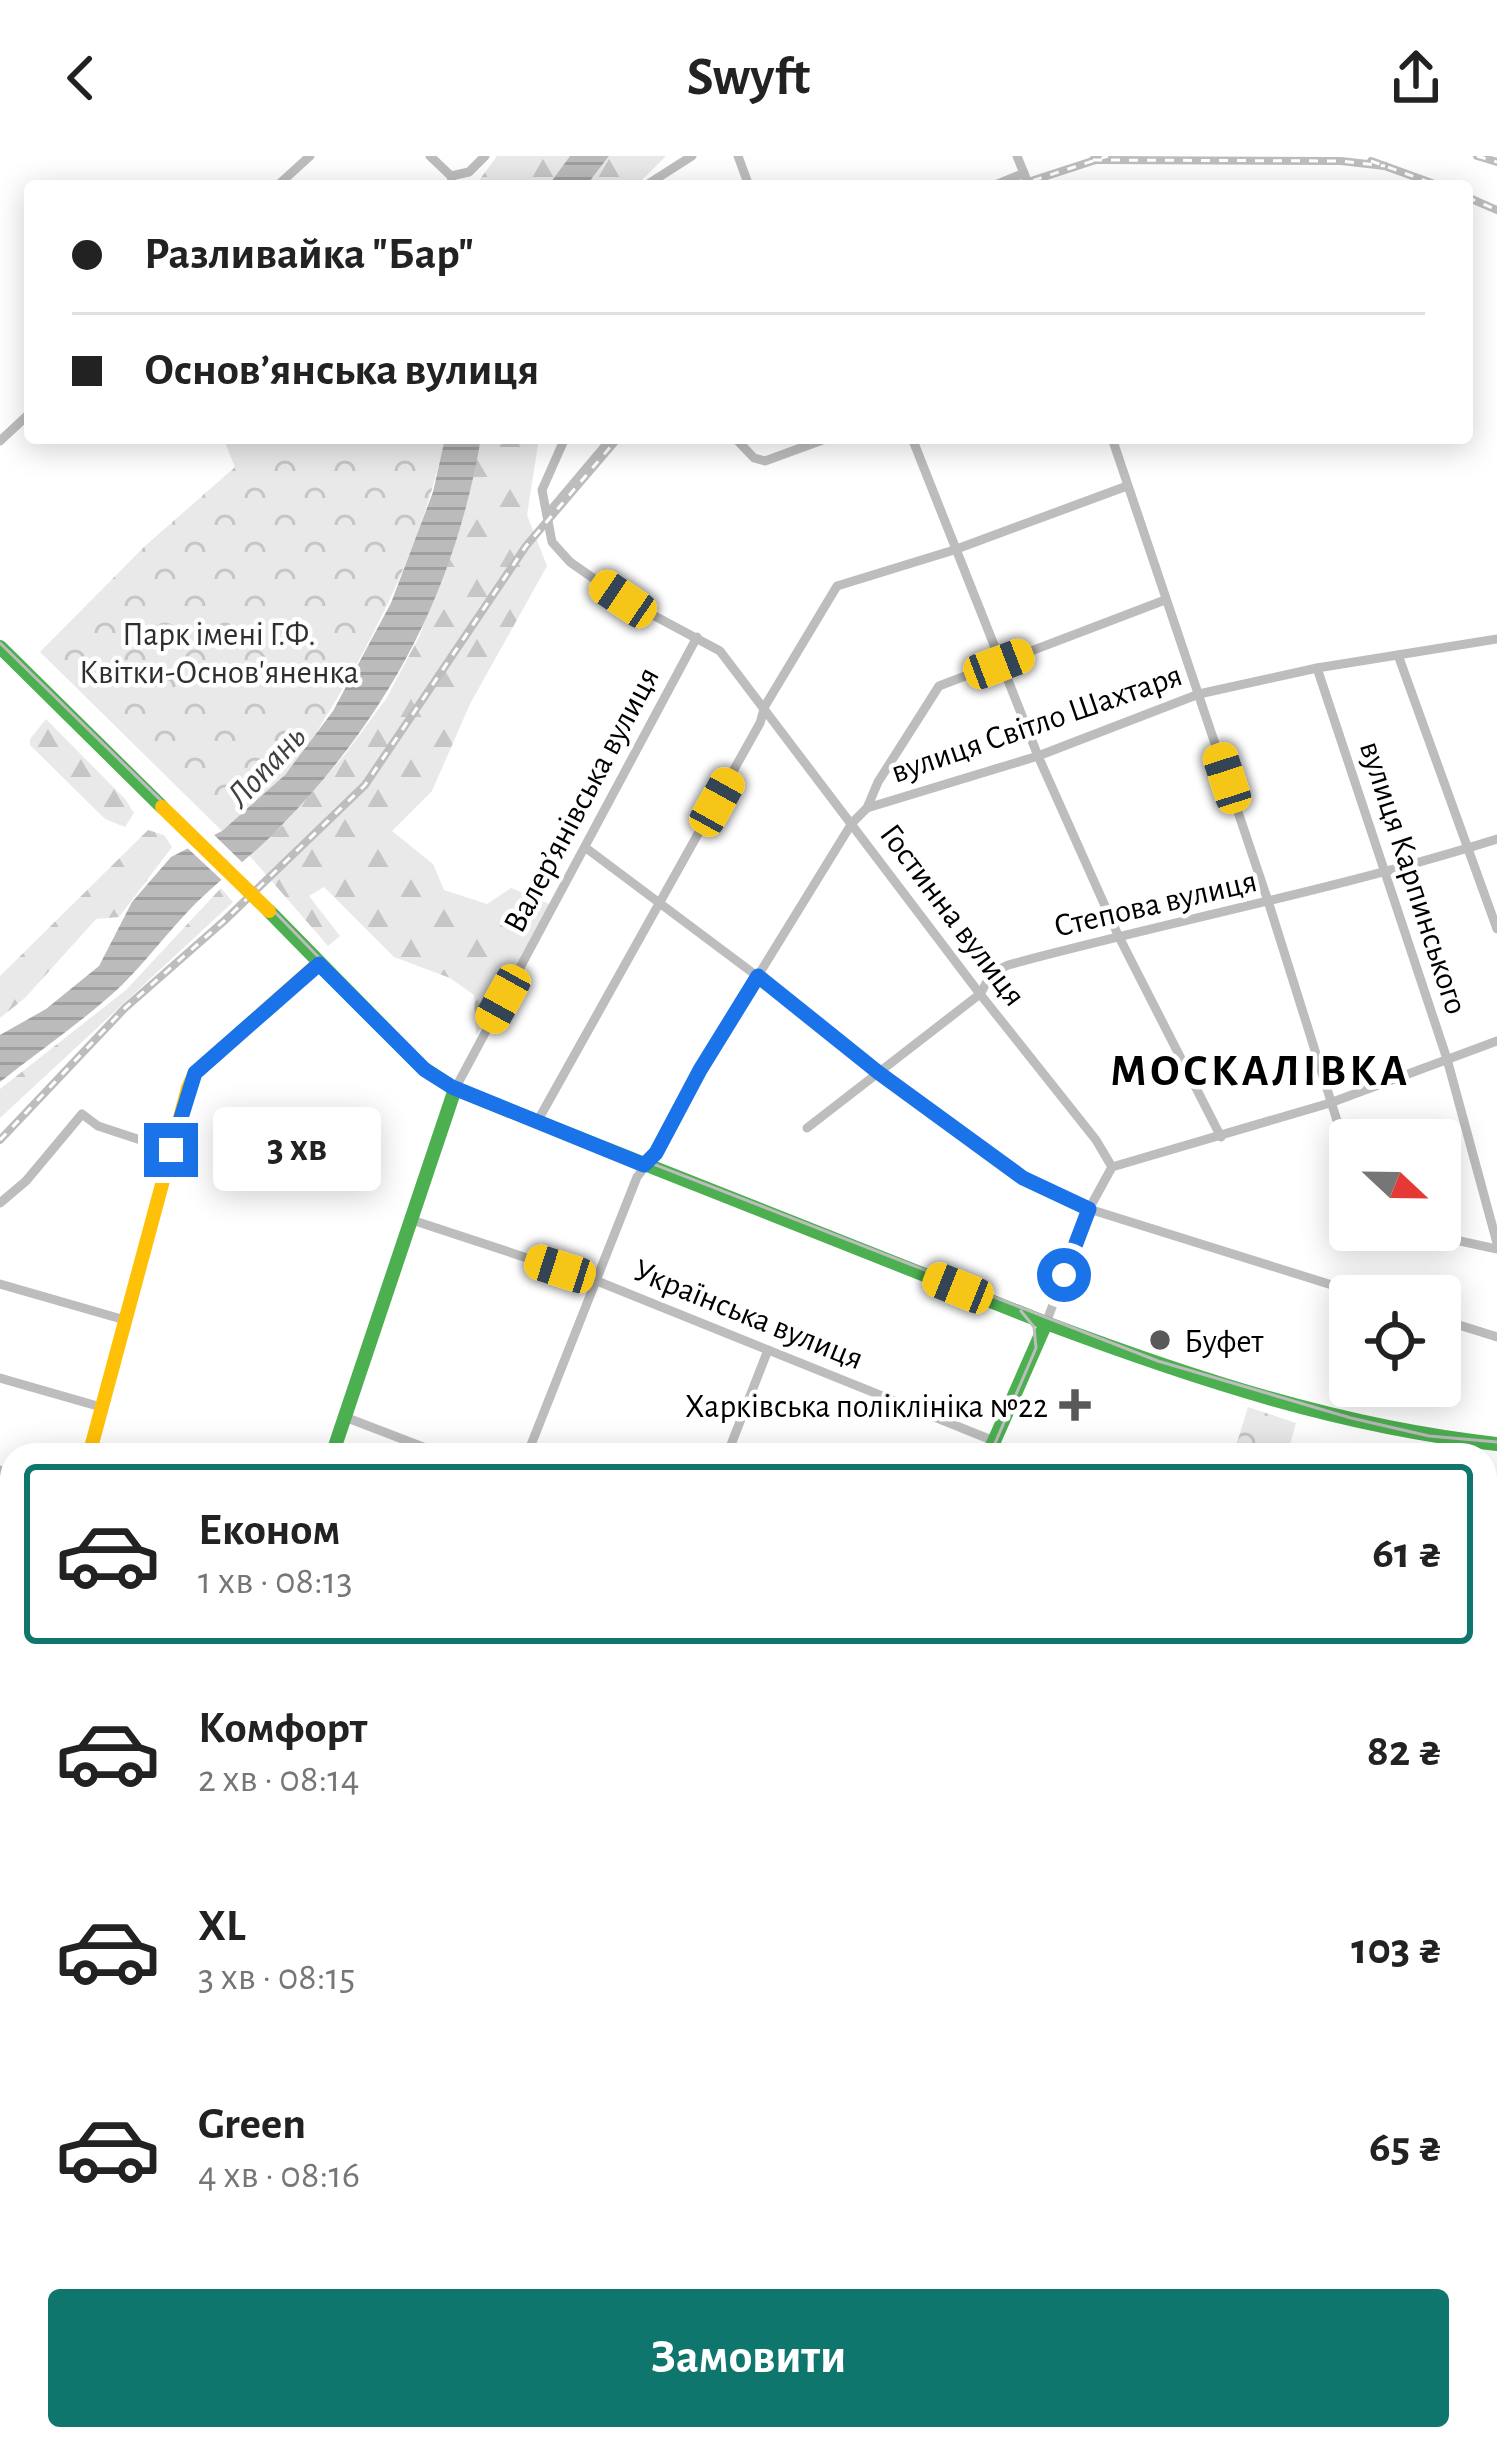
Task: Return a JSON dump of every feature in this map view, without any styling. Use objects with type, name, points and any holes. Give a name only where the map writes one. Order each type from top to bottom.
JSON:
[{"type":"street","points":[[283,180],[310,156]]},
{"type":"street","points":[[430,156],[451,180]]},
{"type":"street","points":[[454,180],[470,172],[484,156]]},
{"type":"street","points":[[654,180],[692,156]]},
{"type":"street","points":[[1017,156],[1027,180]]},
{"type":"street","points":[[291,173],[297,180]]},
{"type":"street","points":[[1007,180],[1024,173]]},
{"type":"street","points":[[0,441],[24,419]]},
{"type":"street","points":[[546,513],[542,490],[562,444]]},
{"type":"street","points":[[546,513],[607,444]]},
{"type":"street","points":[[741,444],[754,458],[765,461],[812,444]]},
{"type":"street","points":[[914,444],[1037,756],[1118,935],[1222,1137]]},
{"type":"street","points":[[1114,444],[1269,904],[1335,1119]]},
{"type":"street","points":[[537,1122],[662,905],[760,724],[765,706],[837,586],[954,550],[1127,486]]},
{"type":"street","name":"Гостинна вулиця","points":[[546,513],[552,542],[570,562],[623,599],[720,651],[1112,1167]]},
{"type":"street","points":[[867,808],[878,782],[939,686],[1165,600]]},
{"type":"street","name":"Валер’янівська вулиця","points":[[336,1443],[455,1089],[697,637]]},
{"type":"street","name":"вулиця Світло Шахтаря","points":[[532,1443],[644,1165],[656,1153],[700,1070],[852,823],[867,808],[1037,756],[1199,694],[1317,668],[1497,639]]},
{"type":"street","points":[[0,647],[425,1070],[455,1089],[1157,1364],[1350,1420],[1429,1438],[1486,1443]]},
{"type":"street","points":[[1398,655],[1497,929]]},
{"type":"street","name":"вулиця Карпинського","points":[[1317,668],[1447,1059],[1497,1246]]},
{"type":"street","name":"Степова вулиця","points":[[807,1128],[980,994],[992,974],[1008,965],[1118,935],[1269,904],[1497,839]]},
{"type":"street","points":[[586,848],[1023,1178],[1089,1209],[1329,1284]]},
{"type":"street","points":[[91,1443],[195,1073],[319,964]]},
{"type":"street","points":[[993,1443],[1089,1209],[1112,1167],[1330,1103],[1497,1041]]},
{"type":"street","points":[[0,1203],[26,1181],[82,1114],[98,1126],[171,1150]]},
{"type":"street","name":"Українська вулиця","points":[[412,1220],[597,1281],[980,1443]]},
{"type":"street","points":[[1461,1239],[1497,1246]]},
{"type":"street","points":[[0,1284],[125,1320]]},
{"type":"street","points":[[1461,1326],[1497,1337]]},
{"type":"street","points":[[732,1443],[768,1350]]},
{"type":"street","points":[[0,1378],[101,1407]]},
{"type":"street","points":[[345,1417],[413,1443]]},
{"type":"green space","points":[[497,156],[570,156],[552,180],[479,180]]},
{"type":"green space","points":[[609,156],[666,156],[642,180],[591,180]]},
{"type":"green space","name":"Парк імені Г.Ф. Квітки-Основ'яненка","points":[[225,444],[444,444],[415,541],[354,669],[292,767],[222,831],[40,652],[145,546],[235,467]]},
{"type":"green space","points":[[479,444],[538,444],[527,515],[547,566],[470,704],[432,791],[392,831],[433,864],[444,890],[487,904],[511,888],[554,906],[503,999],[476,1035],[474,995],[450,978],[394,957],[324,887],[309,896],[340,936],[328,946],[249,855],[283,825],[343,757],[386,699],[420,635]]},
{"type":"green space","points":[[46,719],[125,799],[134,813],[125,827],[105,819],[30,745]]},
{"type":"green space","points":[[148,830],[164,835],[172,847],[119,917],[96,919],[25,998],[0,1018],[0,976]]},
{"type":"green space","points":[[221,888],[233,902],[0,1118],[0,1089],[126,990]]},
{"type":"green space","points":[[1248,1407],[1296,1423],[1290,1443],[1237,1443]]},
{"type":"shaded area","points":[[570,156],[609,156],[591,180],[552,180]]},
{"type":"shaded area","points":[[444,444],[480,444],[454,546],[435,597],[413,646],[356,737],[284,823],[196,903],[122,985],[0,1082],[0,1035],[46,1009],[99,966],[132,902],[171,857],[222,831],[285,775],[333,711],[391,603],[433,492]]},
{"type":"pier","points":[[209,830],[246,866],[226,884],[183,844]]},
{"type":"tram line","points":[[0,643],[272,909],[424,1066],[456,1087],[1158,1361],[1351,1418],[1429,1436],[1497,1442]]},
{"type":"tram line","points":[[995,1443],[1036,1348],[1034,1327],[1021,1311]]},
{"type":"railway","points":[[1034,180],[1108,156]]},
{"type":"railway","points":[[1477,156],[1497,162]]},
{"type":"railway","points":[[1093,160],[1341,161],[1385,166]]},
{"type":"railway","points":[[1371,161],[1423,180]]},
{"type":"railway","points":[[1473,200],[1497,210]]},
{"type":"railway","points":[[0,1140],[125,1008],[224,921],[365,785],[526,546],[613,444]]},
{"type":"traffic: fast","points":[[0,647],[162,807]]},
{"type":"traffic: fast","points":[[269,911],[422,1067],[455,1089],[1046,1323]]},
{"type":"traffic: fast","points":[[336,1443],[455,1089]]},
{"type":"traffic: fast","points":[[993,1443],[1046,1323],[1268,1398],[1381,1426],[1490,1443]]},
{"type":"traffic: slow","points":[[162,807],[269,911]]},
{"type":"traffic: slow","points":[[92,1443],[195,1073],[318,964]]},
{"type":"place","name":"Буфет","points":[[1160,1340]]},
{"type":"place","name":"Харківська поліклініка №22","points":[[1075,1405]]},
{"type":"district","name":"МОСКАЛІВКА","points":[[1260,1069]]},
{"type":"route","points":[[171,1150],[195,1073],[319,964],[425,1070],[452,1087],[644,1165],[667,1135],[700,1070],[758,976],[879,1073],[1023,1178],[1089,1209],[1064,1275]]},
{"type":"water label","name":"Лопань","points":[[265,765]]}]
